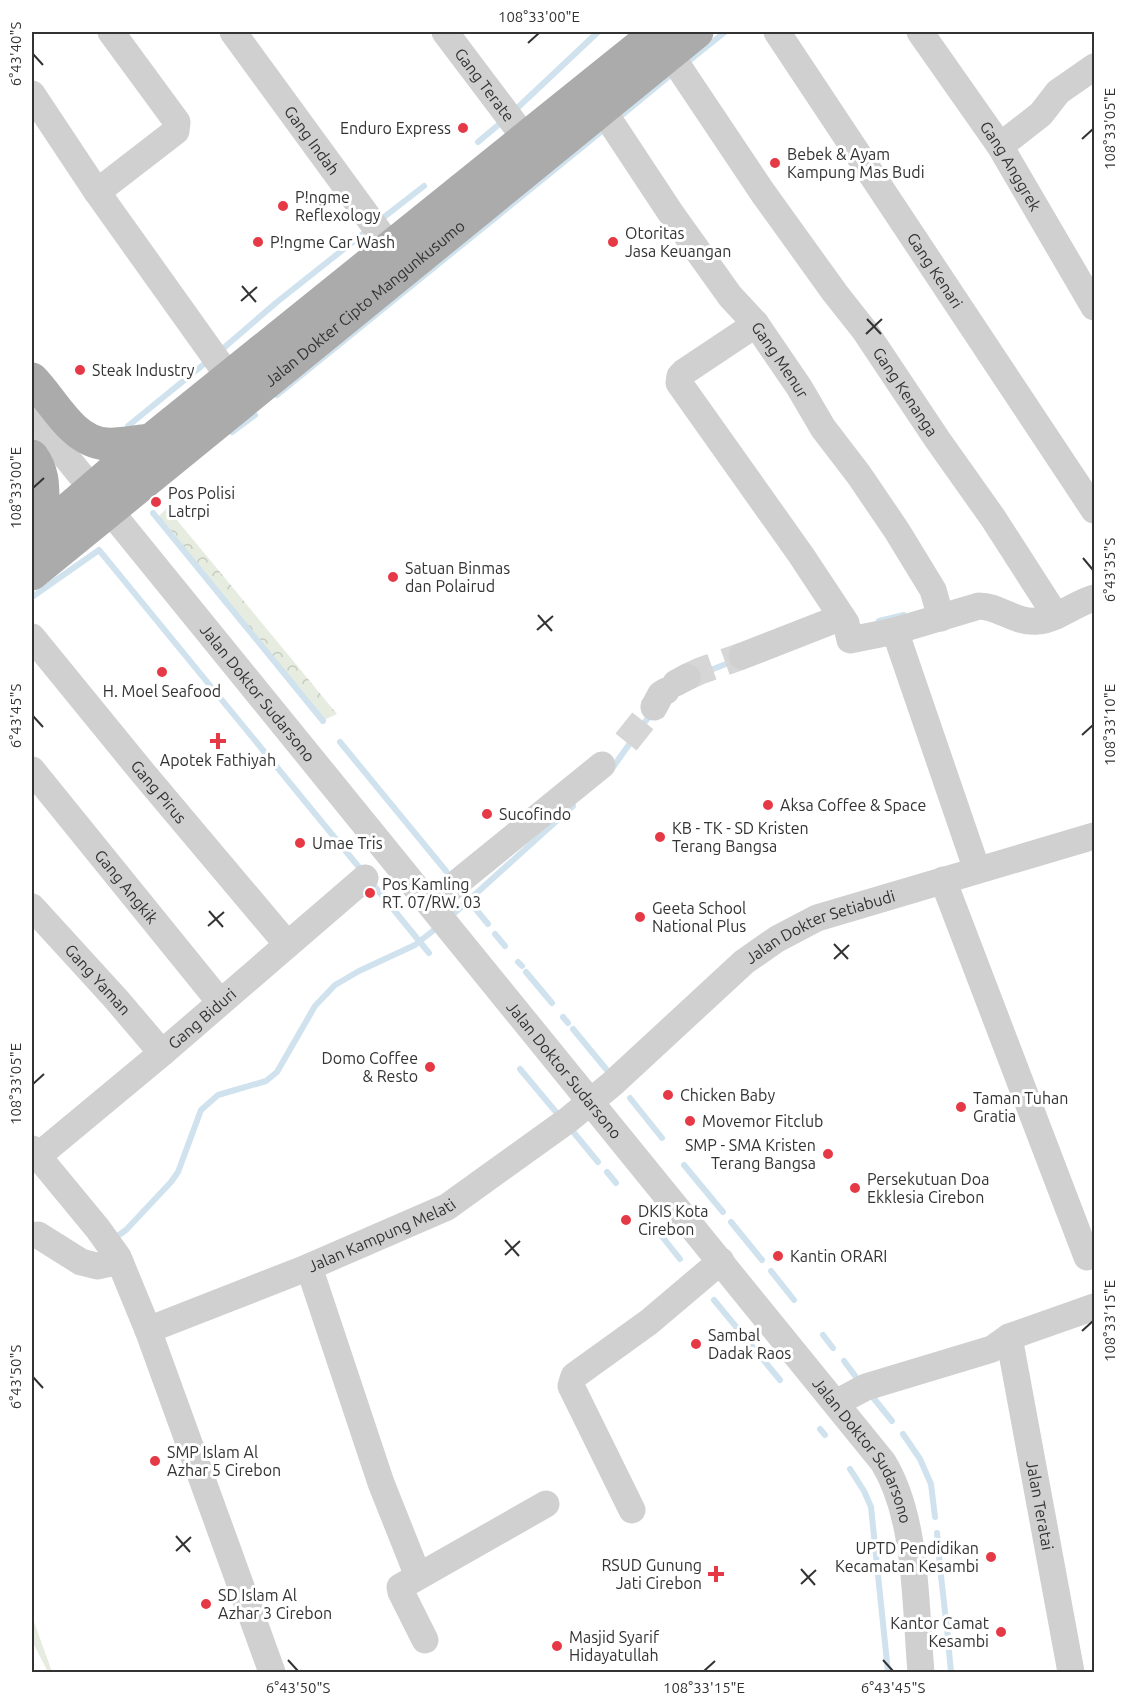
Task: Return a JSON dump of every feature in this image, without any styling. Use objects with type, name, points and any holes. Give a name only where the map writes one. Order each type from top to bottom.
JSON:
[{"type":"main road","name":"Jalan Dokter Cipto Mangunkusumo","points":[[32,574],[100,500],[145,441],[219,364],[514,125],[664,43],[697,32]]},
{"type":"main road","name":"Jalan Dokter Cipto Mangunkusumo","points":[[32,540],[100,500],[602,109],[664,43]]},
{"type":"main road","points":[[32,378],[76,432],[90,440],[103,444],[145,441]]},
{"type":"street","points":[[98,192],[176,131],[178,127],[177,122],[111,32]]},
{"type":"street","name":"Gang Indah","points":[[233,32],[381,234]]},
{"type":"street","name":"Gang Terate","points":[[445,32],[514,125]]},
{"type":"street","name":"Gang Kenari","points":[[777,32],[1095,510]]},
{"type":"street","name":"Gang Anggrek","points":[[920,32],[1000,146],[1095,307]]},
{"type":"street","name":"Gang Kenanga","points":[[664,43],[763,194],[865,331],[993,518],[1056,616]]},
{"type":"street","points":[[1000,146],[1041,114],[1058,92],[1095,67]]},
{"type":"street","points":[[32,94],[219,364]]},
{"type":"street","name":"Gang Menur","points":[[602,109],[670,212],[730,296],[756,324],[824,428],[897,531],[925,574],[939,613]]},
{"type":"street","points":[[756,324],[684,372],[680,376],[679,383],[801,555],[846,627],[850,640],[895,631],[939,613],[979,606],[993,607],[1017,618],[1039,621],[1056,616],[1072,606],[1095,598]]},
{"type":"street","name":"Jalan Doktor Sudarsono","points":[[32,415],[100,500],[373,871],[432,905],[883,1462],[897,1487],[908,1534],[921,1672]]},
{"type":"street","points":[[742,656],[846,627]]},
{"type":"street","points":[[895,631],[977,870]]},
{"type":"street","name":"Gang Pirus","points":[[32,637],[135,764],[287,944]]},
{"type":"street","points":[[432,905],[602,765]]},
{"type":"street","name":"Gang Angkik","points":[[32,770],[220,1002]]},
{"type":"street","name":"Jalan Dokter Setiabudi","points":[[591,1101],[744,962],[777,939],[817,918],[1095,836]]},
{"type":"street","name":"Gang Biduri","points":[[35,1152],[162,1053],[373,871]]},
{"type":"street","points":[[944,880],[1087,1257]]},
{"type":"street","name":"Gang Yaman","points":[[32,907],[162,1053]]},
{"type":"street","name":"Jalan Kampung Melati","points":[[148,1330],[309,1267],[447,1207],[566,1122],[591,1101]]},
{"type":"street","points":[[35,1152],[98,1229],[118,1259],[148,1330],[272,1672]]},
{"type":"street","points":[[38,1235],[81,1262],[97,1266],[118,1259]]},
{"type":"street","points":[[632,1510],[571,1386],[572,1380],[574,1376],[648,1322],[721,1261]]},
{"type":"street","points":[[309,1267],[381,1484],[418,1576]]},
{"type":"street","points":[[836,1403],[866,1388],[992,1349],[1009,1337],[1095,1307]]},
{"type":"street","name":"Jalan Teratai","points":[[1009,1337],[1071,1672]]},
{"type":"street","points":[[425,1640],[400,1592],[400,1587],[546,1504]]},
{"type":"green space","points":[[167,508],[337,714],[324,720],[158,517]]},
{"type":"green space","points":[[32,1616],[52,1672],[48,1672],[32,1641]]},
{"type":"waterway","points":[[513,112],[598,32]]},
{"type":"waterway","points":[[685,64],[725,32]]},
{"type":"waterway","points":[[616,120],[673,73]]},
{"type":"waterway","points":[[478,142],[503,121]]},
{"type":"waterway","points":[[277,395],[607,127]]},
{"type":"waterway","points":[[379,221],[424,186]]},
{"type":"waterway","points":[[219,352],[277,302],[369,229]]},
{"type":"waterway","points":[[128,426],[209,360]]},
{"type":"waterway","points":[[232,432],[255,415]]},
{"type":"waterway","points":[[153,513],[323,721]]},
{"type":"waterway","points":[[32,597],[99,550],[362,871]]},
{"type":"waterway","points":[[879,621],[904,615]]},
{"type":"waterway","points":[[693,677],[736,660]]},
{"type":"waterway","points":[[611,770],[652,712]]},
{"type":"waterway","points":[[340,742],[446,871]]},
{"type":"waterway","points":[[449,918],[573,806]]},
{"type":"waterway","points":[[371,882],[429,953]]},
{"type":"waterway","points":[[469,901],[488,924]]},
{"type":"waterway","points":[[112,1240],[126,1230],[178,1172],[201,1110],[218,1095],[266,1081],[277,1072],[315,1006],[335,985],[415,945],[439,926]]},
{"type":"waterway","points":[[495,934],[505,946]]},
{"type":"waterway","points":[[518,962],[522,966]]},
{"type":"waterway","points":[[526,972],[552,1003]]},
{"type":"waterway","points":[[563,1017],[568,1023]]},
{"type":"waterway","points":[[573,1029],[606,1069]]},
{"type":"waterway","points":[[520,1069],[561,1118]]},
{"type":"waterway","points":[[630,1098],[662,1138]]},
{"type":"waterway","points":[[570,1128],[598,1162]]},
{"type":"waterway","points":[[684,1165],[723,1212]]},
{"type":"waterway","points":[[607,1172],[616,1183]]},
{"type":"waterway","points":[[731,1222],[762,1260]]},
{"type":"waterway","points":[[660,1234],[680,1259]]},
{"type":"waterway","points":[[771,1271],[794,1300]]},
{"type":"waterway","points":[[714,1300],[780,1380]]},
{"type":"waterway","points":[[823,1335],[833,1348]]},
{"type":"waterway","points":[[844,1361],[856,1377]]},
{"type":"waterway","points":[[871,1395],[892,1421]]},
{"type":"waterway","points":[[820,1429],[825,1435]]},
{"type":"waterway","points":[[903,1434],[920,1459],[931,1484],[935,1517]]},
{"type":"waterway","points":[[850,1469],[871,1507],[888,1672]]},
{"type":"waterway","points":[[937,1533],[940,1566]]},
{"type":"waterway","points":[[941,1576],[948,1638]]},
{"type":"waterway","points":[[949,1651],[951,1672]]},
{"type":"tunnel","points":[[687,677],[742,656]]},
{"type":"tunnel","points":[[626,742],[654,707]]},
{"type":"place","name":"Enduro Express","points":[[463,128]]},
{"type":"place","name":"Bebek & Ayam Kampung Mas Budi","points":[[775,163]]},
{"type":"place","name":"P!ngme Reflexology","points":[[283,206]]},
{"type":"place","name":"P!ngme Car Wash","points":[[258,242]]},
{"type":"place","name":"Otoritas Jasa Keuangan","points":[[613,242]]},
{"type":"place","name":"Steak Industry","points":[[80,370]]},
{"type":"place","name":"Pos Polisi Latrpi","points":[[156,502]]},
{"type":"place","name":"Satuan Binmas dan Polairud","points":[[393,577]]},
{"type":"place","name":"H. Moel Seafood","points":[[162,672]]},
{"type":"place","name":"Apotek Fathiyah","points":[[218,741]]},
{"type":"place","name":"Aksa Coffee & Space","points":[[768,805]]},
{"type":"place","name":"Sucofindo","points":[[487,814]]},
{"type":"place","name":"KB - TK - SD Kristen Terang Bangsa","points":[[660,837]]},
{"type":"place","name":"Umae Tris","points":[[300,843]]},
{"type":"place","name":"Pos Kamling RT. 07/RW. 03","points":[[370,893]]},
{"type":"place","name":"Geeta School National Plus","points":[[640,917]]},
{"type":"place","name":"Domo Coffee & Resto","points":[[430,1067]]},
{"type":"place","name":"Chicken Baby","points":[[668,1095]]},
{"type":"place","name":"Taman Tuhan Gratia","points":[[961,1107]]},
{"type":"place","name":"Movemor Fitclub","points":[[690,1121]]},
{"type":"place","name":"SMP - SMA Kristen Terang Bangsa","points":[[828,1154]]},
{"type":"place","name":"Persekutuan Doa Ekklesia Cirebon","points":[[855,1188]]},
{"type":"place","name":"DKIS Kota Cirebon","points":[[626,1220]]},
{"type":"place","name":"Kantin ORARI","points":[[778,1256]]},
{"type":"place","name":"Sambal Dadak Raos","points":[[696,1344]]},
{"type":"place","name":"SMP Islam Al Azhar 5 Cirebon","points":[[155,1461]]},
{"type":"place","name":"UPTD Pendidikan Kecamatan Kesambi","points":[[991,1557]]},
{"type":"place","name":"RSUD Gunung Jati Cirebon","points":[[716,1574]]},
{"type":"place","name":"SD Islam Al Azhar 3 Cirebon","points":[[206,1604]]},
{"type":"place","name":"Kantor Camat Kesambi","points":[[1001,1632]]},
{"type":"place","name":"Masjid Syarif Hidayatullah","points":[[557,1646]]}]
